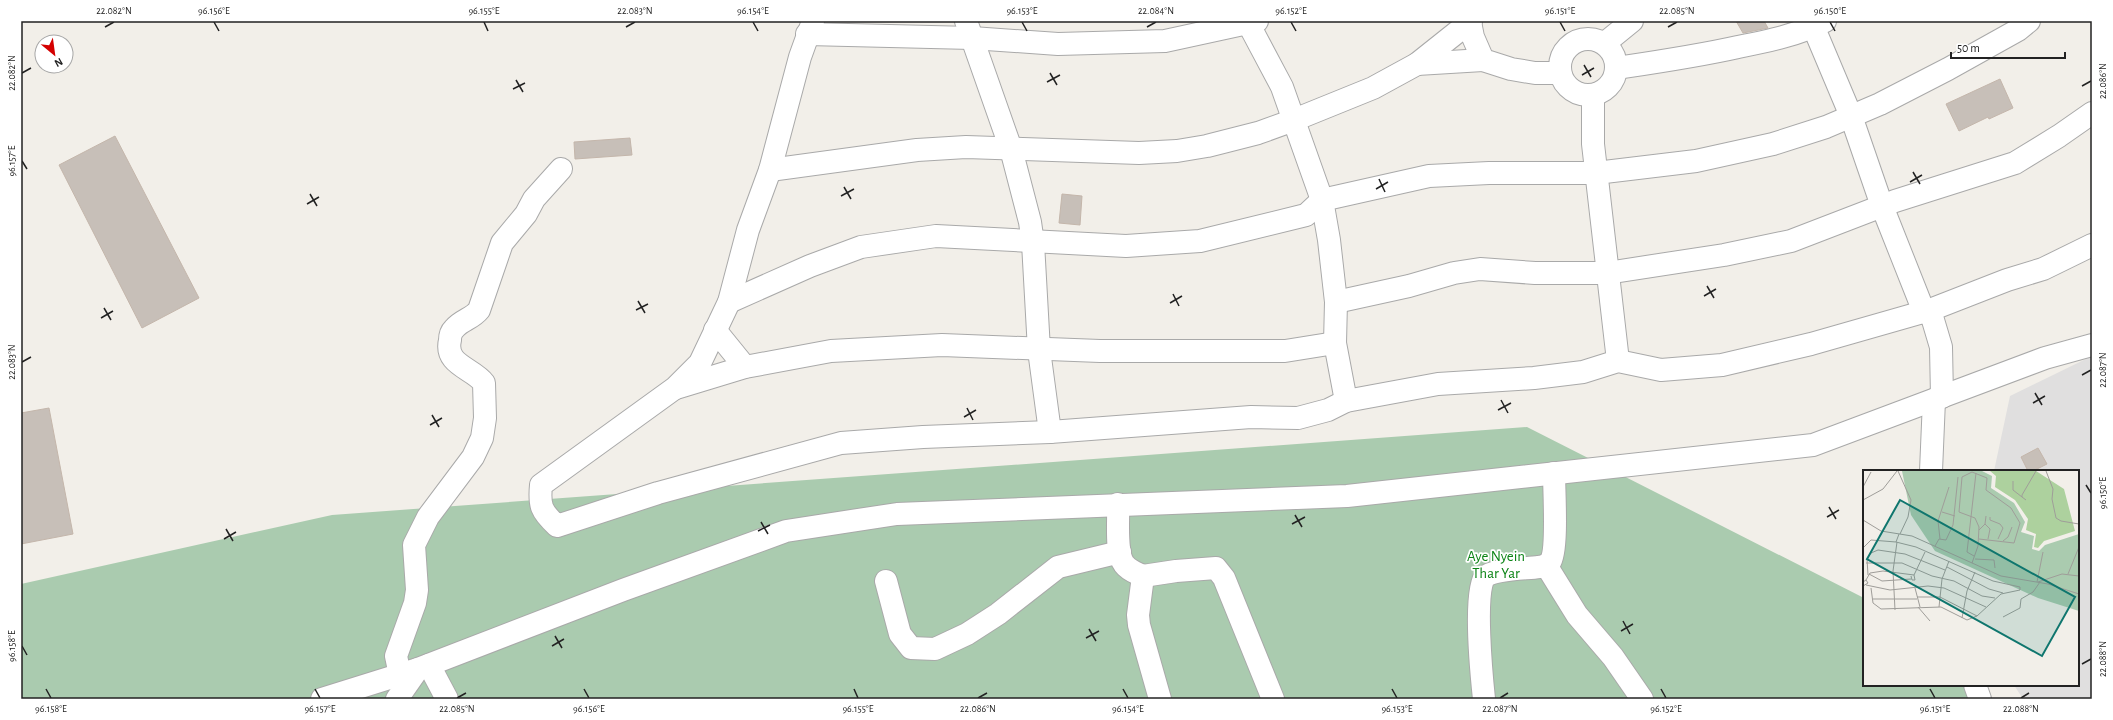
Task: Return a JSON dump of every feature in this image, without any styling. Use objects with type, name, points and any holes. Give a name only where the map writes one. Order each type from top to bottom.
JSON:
[{"type":"street","points":[[1471,21],[1473,37],[1483,60]]},
{"type":"street","points":[[770,170],[917,150],[966,147],[1073,149],[1139,153],[1177,151],[1258,133],[1373,88],[1417,64],[1471,21]]},
{"type":"street","points":[[1605,43],[1632,21]]},
{"type":"street","points":[[729,302],[810,266],[861,247],[936,236],[1033,243],[1064,242],[1126,246],[1200,241],[1306,215],[1322,200],[1429,176],[1482,173],[1596,173],[1696,161],[1773,144],[1826,127],[1948,69],[2018,30],[2029,21]]},
{"type":"street","points":[[1346,401],[1335,343],[1336,302],[1329,240],[1322,200],[1282,87],[1251,22],[1165,41],[1058,44],[969,29],[810,27],[770,170],[748,230],[729,302],[700,363],[675,388],[541,485],[540,502],[547,516],[557,526],[658,493],[841,442],[1050,432],[1251,417],[1298,418],[1328,410],[1346,401],[1438,384],[1534,378],[1583,372],[1618,361],[1661,370],[1722,365],[1811,344],[1927,311],[2007,280],[2043,269],[2092,245]]},
{"type":"street","points":[[1617,68],[1777,40],[1817,23],[1882,206],[1941,347],[1931,470]]},
{"type":"street","points":[[969,29],[1011,149],[1030,222],[1033,243],[1038,350],[1050,432]]},
{"type":"street","points":[[1592,38],[1605,43],[1614,54],[1617,68],[1614,80],[1605,90],[1593,96],[1579,94],[1566,86],[1560,73],[1560,59],[1567,47],[1573,43],[1578,40],[1592,38]]},
{"type":"street","points":[[1417,64],[1483,60],[1511,69],[1535,73],[1560,73]]},
{"type":"street","points":[[1593,96],[1593,144],[1618,361]]},
{"type":"street","points":[[1336,302],[1409,286],[1454,273],[1480,269],[1535,273],[1607,273],[1724,255],[1791,241],[1882,206],[2015,163],[2059,136],[2092,113]]},
{"type":"street","points":[[447,699],[416,670],[396,656],[417,590],[414,545],[428,517],[473,457],[482,438],[485,418],[484,383],[478,376],[462,368],[454,359],[448,346],[451,334],[456,326],[473,317],[479,310],[502,243],[526,214],[534,199],[560,169]]},
{"type":"street","points":[[715,330],[745,367]]},
{"type":"street","points":[[675,388],[745,367],[831,351],[942,345],[1038,350],[1184,352],[1285,351],[1335,343]]},
{"type":"street","points":[[322,699],[416,670],[623,590],[786,531],[897,514],[1347,496],[1813,445],[2045,358],[2092,345]]},
{"type":"street","points":[[1484,699],[1479,647],[1480,588],[1484,578],[1492,573],[1546,565],[1550,562],[1553,554],[1554,473]]},
{"type":"street","points":[[1118,504],[1120,552],[1124,564],[1132,571],[1143,576],[1176,571],[1216,568],[1224,578],[1273,699]]},
{"type":"street","points":[[886,581],[900,634],[911,648],[935,649],[967,634],[998,614],[1058,568],[1120,552]]},
{"type":"street","points":[[1546,565],[1577,615],[1613,657],[1642,699]]},
{"type":"street","points":[[1143,576],[1138,615],[1139,625],[1160,699]]},
{"type":"street","points":[[398,699],[416,670]]},
{"type":"street","points":[[1975,686],[1980,699]]},
{"type":"shaded area","points":[[2092,356],[2092,699],[2023,699],[2015,686],[2079,686],[2079,470],[1994,470],[2010,396]]},
{"type":"green space","name":"Aye Nyein Thar Yar","points":[[1527,427],[1863,597],[1863,686],[1979,686],[1990,699],[21,699],[21,584],[332,515]]},
{"type":"building","points":[[1736,21],[1764,21],[1768,28],[1743,33]]},
{"type":"building","points":[[2000,79],[2013,108],[1989,119],[1988,117],[1959,131],[1946,104]]},
{"type":"building","points":[[115,136],[199,298],[142,328],[59,165]]},
{"type":"building","points":[[630,138],[632,155],[575,159],[574,142]]},
{"type":"building","points":[[1062,194],[1082,196],[1080,225],[1059,223]]},
{"type":"building","points":[[49,408],[73,534],[21,544],[21,413]]},
{"type":"building","points":[[2038,448],[2047,464],[2035,470],[2028,470],[2021,457]]}]
